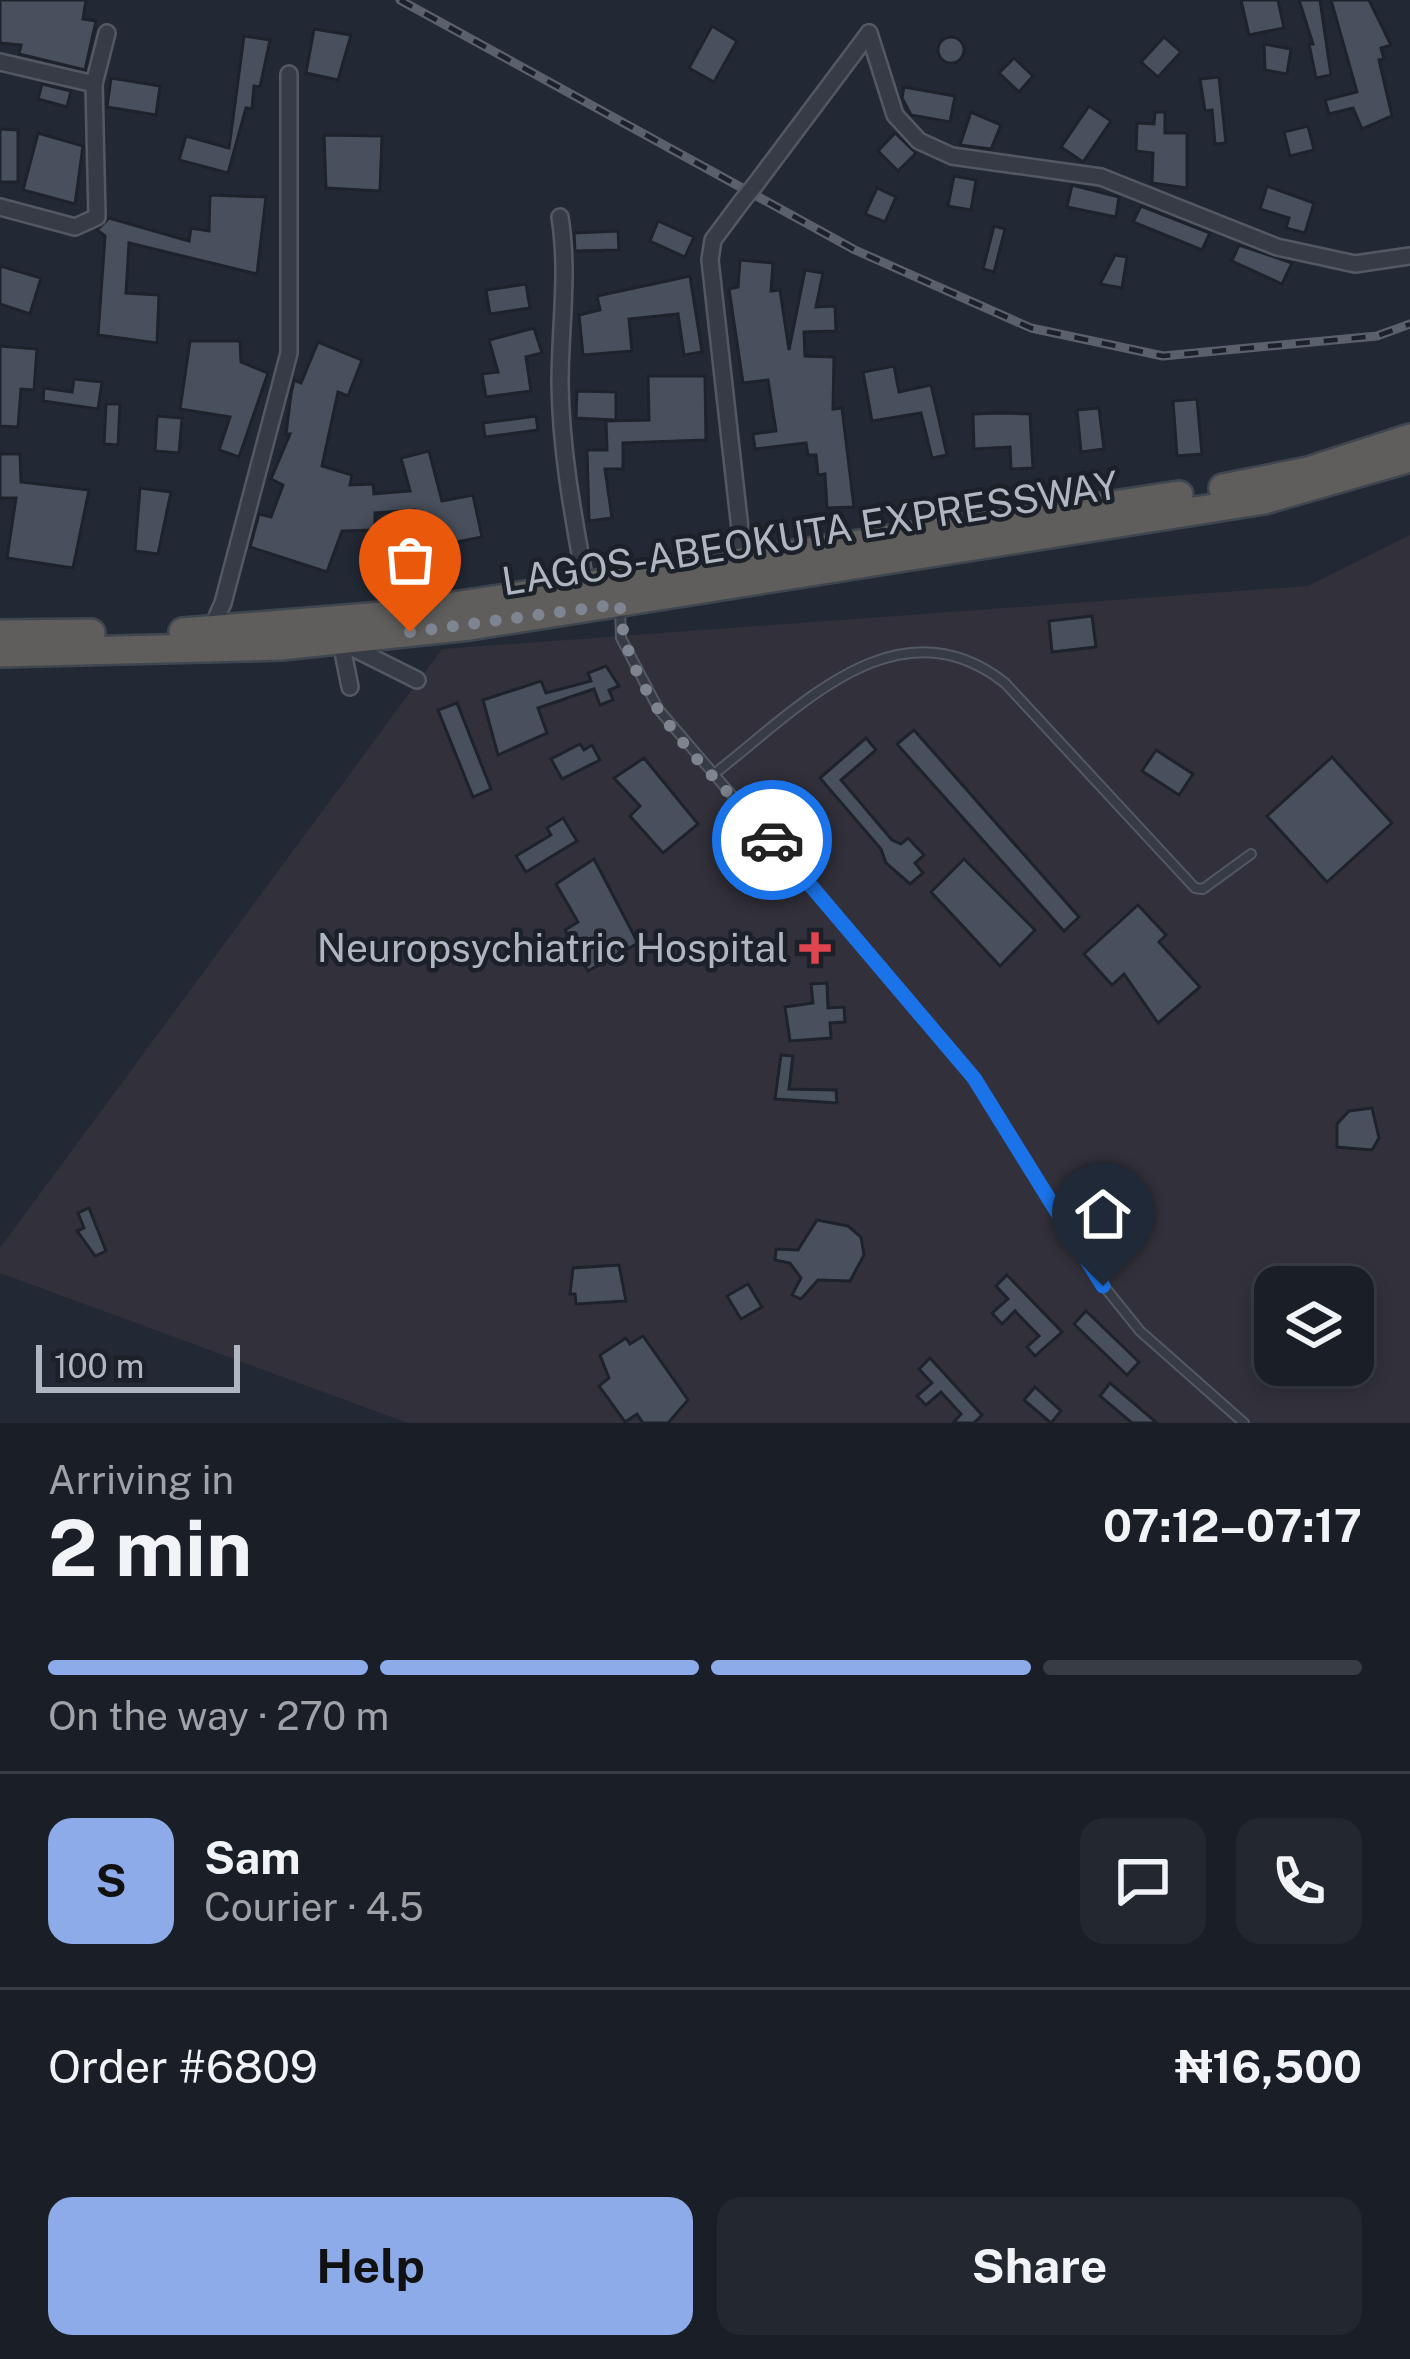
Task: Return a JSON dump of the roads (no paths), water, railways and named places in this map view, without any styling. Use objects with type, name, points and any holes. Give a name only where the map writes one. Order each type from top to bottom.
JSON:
[{"type":"highway","name":"LAGOS-ABEOKUTA EXPRESSWAY","points":[[0,634],[326,623],[586,587],[1256,483],[1410,438]]},
{"type":"highway","name":"LAGOS-ABEOKUTA EXPRESSWAY","points":[[0,653],[341,642],[620,604],[1264,500],[1410,458]]},
{"type":"street","points":[[0,207],[75,227],[97,217],[94,84],[107,33]]},
{"type":"street","points":[[744,565],[710,260],[713,240],[869,33],[895,115],[919,141],[952,156],[1101,177],[1296,251],[1355,264],[1410,256]]},
{"type":"street","points":[[0,62],[94,84]]},
{"type":"street","points":[[211,630],[223,603],[289,353],[289,74]]},
{"type":"street","points":[[560,217],[567,261],[560,386],[564,451],[586,587]]},
{"type":"street","points":[[341,642],[417,680]]},
{"type":"street","points":[[341,642],[350,688]]},
{"type":"lane","points":[[620,604],[621,638],[642,682],[714,774],[974,1078],[1127,1316],[1244,1423]]},
{"type":"lane","points":[[714,774],[845,675],[895,653],[927,650],[985,667],[1005,683],[1196,888],[1204,889],[1251,854]]},
{"type":"railway","points":[[400,0],[855,250],[1031,328],[1163,356],[1377,336],[1410,324]]},
{"type":"place","name":"Neuropsychiatric Hospital","points":[[815,948]]}]
